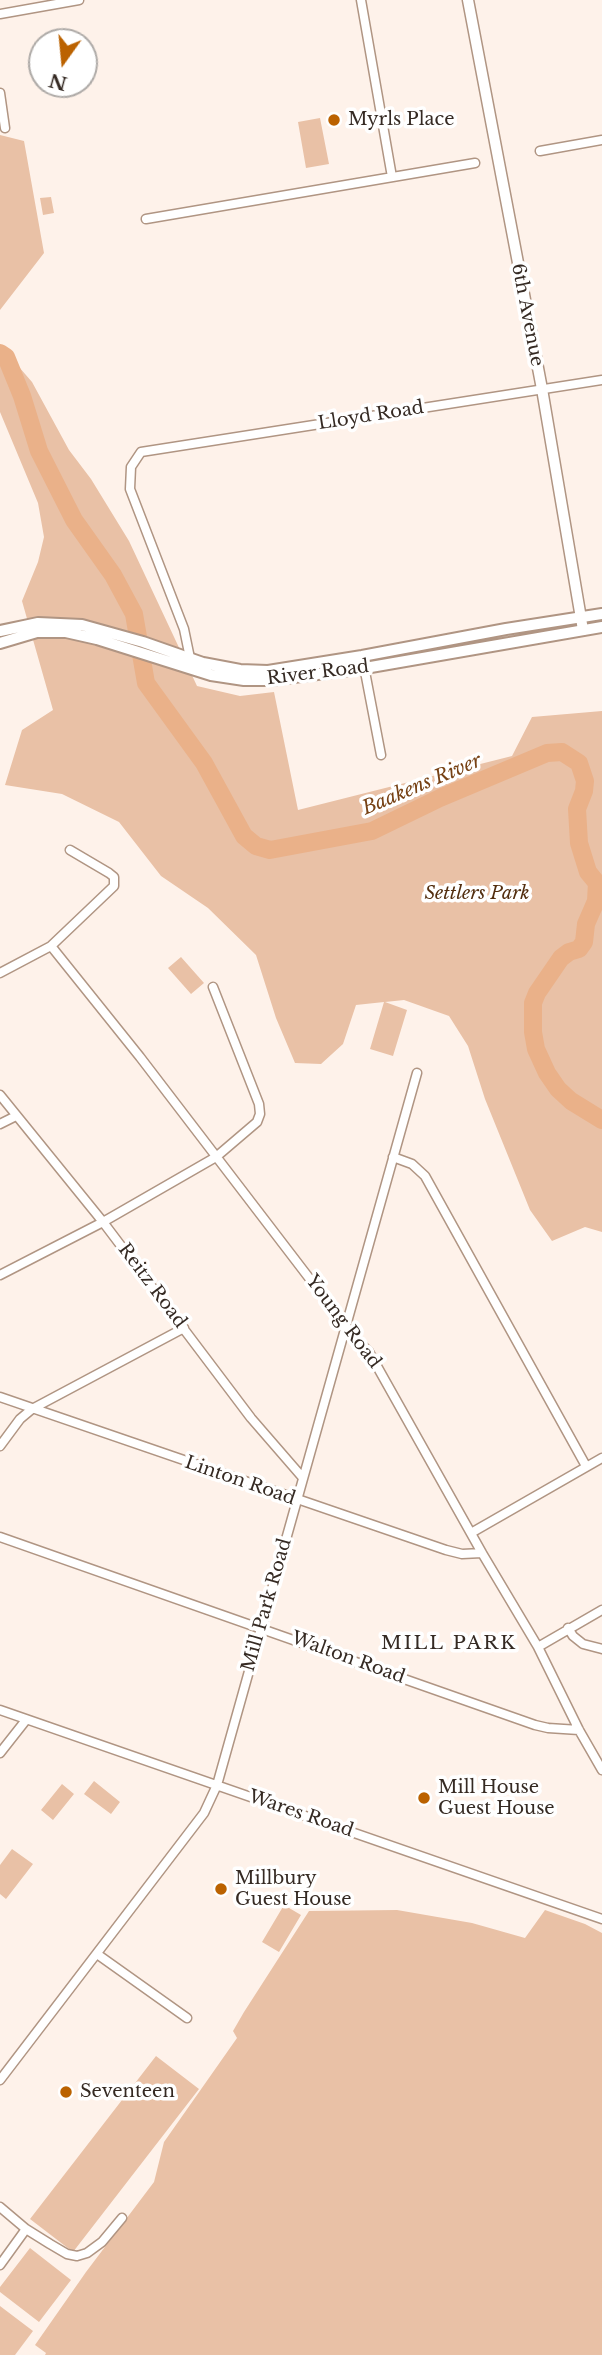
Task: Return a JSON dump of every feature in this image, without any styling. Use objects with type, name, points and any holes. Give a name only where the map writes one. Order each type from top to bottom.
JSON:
[{"type":"main road","name":"River Road","points":[[38,627],[224,668],[268,671],[506,628],[602,614]]},
{"type":"main road","points":[[0,631],[38,627]]},
{"type":"main road","points":[[0,643],[38,627]]},
{"type":"main road","name":"River Road","points":[[186,660],[211,675],[244,681],[270,680],[365,668],[602,627]]},
{"type":"main road","points":[[506,628],[508,642]]},
{"type":"street","points":[[0,14],[79,0]]},
{"type":"street","points":[[362,0],[391,177]]},
{"type":"street","name":"6th Avenue","points":[[468,0],[542,389],[583,630]]},
{"type":"street","points":[[0,93],[5,128]]},
{"type":"street","points":[[540,151],[602,140]]},
{"type":"street","points":[[146,219],[475,163]]},
{"type":"street","name":"Lloyd Road","points":[[186,660],[184,629],[130,489],[131,467],[141,453],[602,380]]},
{"type":"street","points":[[362,656],[381,755]]},
{"type":"street","points":[[0,973],[51,946],[114,886],[114,877],[70,850]]},
{"type":"street","name":"Young Road","points":[[51,946],[369,1352],[481,1553],[538,1647],[602,1770]]},
{"type":"street","points":[[0,1275],[103,1222],[216,1157],[257,1122],[259,1104],[213,987]]},
{"type":"street","name":"Mill Park Road","points":[[0,2080],[204,1813],[217,1785],[417,1073]]},
{"type":"street","name":"Reitz Road","points":[[0,1095],[103,1222],[251,1418],[303,1478]]},
{"type":"street","points":[[0,1124],[16,1116]]},
{"type":"street","points":[[393,1157],[412,1164],[425,1176],[586,1466]]},
{"type":"street","points":[[0,1446],[20,1419],[32,1409],[184,1328]]},
{"type":"street","name":"Linton Road","points":[[0,1397],[446,1550],[462,1554],[481,1553]]},
{"type":"street","points":[[471,1533],[602,1458]]},
{"type":"street","name":"Walton Road","points":[[0,1537],[535,1725],[579,1730]]},
{"type":"street","points":[[538,1647],[602,1610]]},
{"type":"street","points":[[568,1628],[583,1644],[602,1650]]},
{"type":"street","name":"Wares Road","points":[[0,1710],[602,1919]]},
{"type":"street","points":[[0,1753],[26,1720]]},
{"type":"street","points":[[97,1954],[187,2018]]},
{"type":"street","points":[[0,2207],[26,2229],[67,2254],[77,2256],[88,2253],[102,2242],[122,2218]]},
{"type":"street","points":[[0,2265],[26,2229]]},
{"type":"green space","points":[[320,118],[329,164],[306,168],[298,122]]},
{"type":"green space","points":[[0,135],[24,141],[44,253],[0,310]]},
{"type":"green space","points":[[51,197],[54,213],[43,215],[40,198]]},
{"type":"green space","name":"Settlers Park","points":[[0,345],[32,382],[69,450],[91,479],[129,541],[197,686],[240,696],[274,692],[298,810],[512,756],[532,717],[602,711],[602,1232],[585,1227],[552,1241],[530,1210],[485,1099],[468,1046],[449,1016],[404,1000],[385,1002],[407,1010],[393,1056],[370,1049],[384,1002],[356,1005],[343,1044],[321,1064],[295,1063],[276,1018],[256,955],[208,908],[161,876],[119,822],[62,794],[5,785],[22,730],[53,710],[22,601],[38,562],[44,537],[38,503],[0,412]]},
{"type":"green space","points":[[181,957],[204,983],[191,994],[168,968]]},
{"type":"green space","points":[[94,1781],[120,1802],[111,1814],[84,1794]]},
{"type":"green space","points":[[62,1784],[74,1794],[53,1820],[41,1810]]},
{"type":"green space","points":[[12,1849],[33,1864],[6,1899],[0,1894],[0,1865]]},
{"type":"green space","points":[[284,1905],[301,1915],[279,1952],[262,1942]]},
{"type":"green space","points":[[397,1910],[472,1923],[525,1938],[545,1910],[602,1933],[602,2355],[45,2355],[46,2353],[35,2345],[154,2182],[164,2142],[237,2038],[233,2031],[309,1911]]},
{"type":"green space","points":[[156,2056],[199,2089],[73,2252],[30,2219]]},
{"type":"green space","points":[[30,2248],[71,2280],[39,2322],[0,2292],[0,2287]]},
{"type":"green space","points":[[0,2306],[33,2331],[15,2355],[0,2355]]},
{"type":"waterway","name":"Baakens River","points":[[0,353],[6,357],[22,396],[39,451],[74,520],[113,575],[134,614],[146,683],[204,763],[244,836],[256,846],[270,850],[372,831],[440,798],[547,753],[562,752],[579,763],[585,781],[577,809],[579,843],[588,872],[597,883],[596,901],[586,924],[584,942],[579,949],[561,958],[537,993],[533,1003],[533,1032],[536,1049],[558,1089],[571,1101],[602,1120]]},
{"type":"place","name":"Myrls Place","points":[[334,120]]},
{"type":"place","name":"Mill House Guest House","points":[[424,1798]]},
{"type":"place","name":"Millbury Guest House","points":[[221,1889]]},
{"type":"place","name":"Seventeen","points":[[66,2092]]},
{"type":"district","name":"MILL PARK","points":[[449,1644]]}]
